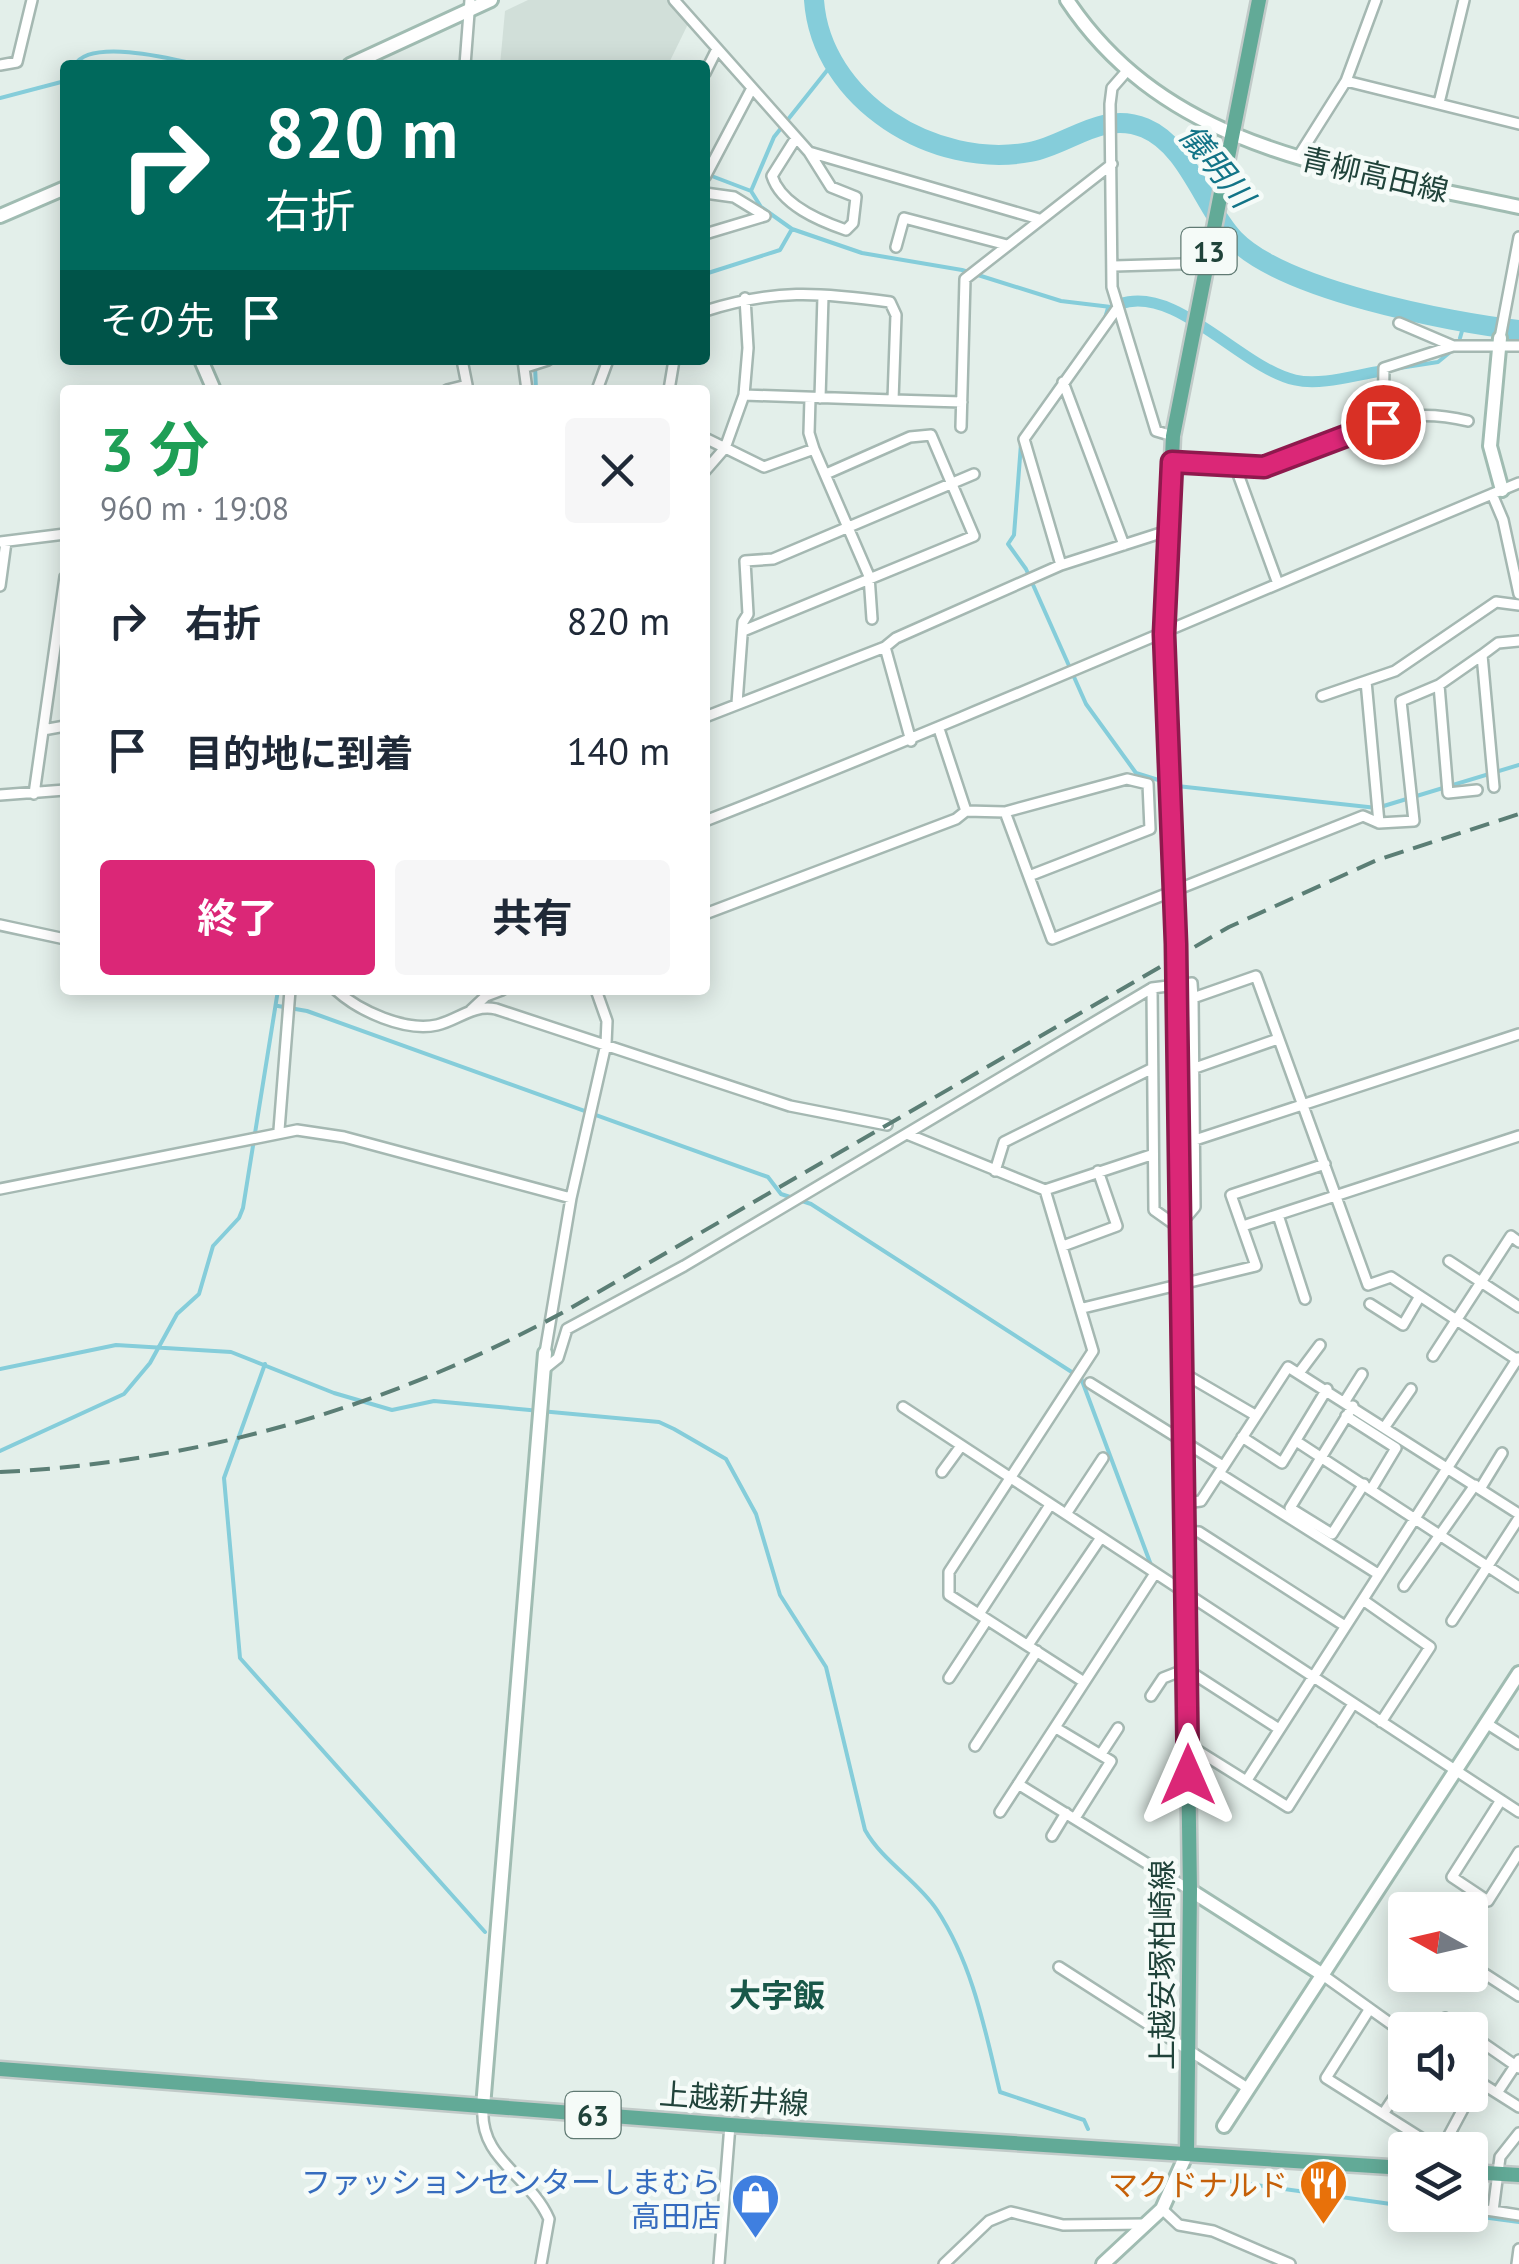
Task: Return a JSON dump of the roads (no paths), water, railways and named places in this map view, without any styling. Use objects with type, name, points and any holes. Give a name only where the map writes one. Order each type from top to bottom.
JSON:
[{"type":"main road","name":"13","points":[[1232,137],[1260,0]]},
{"type":"main road","name":"上越安塚柏崎線","points":[[1187,2153],[1190,1890],[1183,1373],[1171,746],[1164,634],[1173,436],[1232,137]]},
{"type":"main road","name":"上越新井線","points":[[0,2070],[730,2126],[1388,2167]]},
{"type":"main road","points":[[1488,2173],[1519,2175]]},
{"type":"street","points":[[0,65],[17,62],[32,0]]},
{"type":"street","points":[[360,60],[471,4],[491,0]]},
{"type":"street","points":[[674,0],[809,152],[831,187],[856,196],[853,223],[846,230],[815,220],[776,186],[772,176],[796,138]]},
{"type":"street","name":"青柳高田線","points":[[1067,0],[1126,72],[1182,111],[1232,137],[1298,157],[1519,207]]},
{"type":"street","points":[[1298,157],[1346,81],[1376,0]]},
{"type":"street","points":[[1439,103],[1464,0]]},
{"type":"street","points":[[465,60],[471,4]]},
{"type":"street","points":[[710,64],[718,49]]},
{"type":"street","points":[[1126,72],[1112,88],[1110,104],[1116,310],[1156,431],[1173,436]]},
{"type":"street","points":[[1346,81],[1519,124]]},
{"type":"street","points":[[710,168],[752,88]]},
{"type":"street","points":[[809,152],[1039,219]]},
{"type":"street","points":[[961,427],[965,279],[1112,164]]},
{"type":"street","points":[[0,216],[60,190]]},
{"type":"street","points":[[710,194],[734,197],[765,216],[710,232]]},
{"type":"street","points":[[896,247],[904,218],[1006,245]]},
{"type":"street","points":[[1519,237],[1499,341],[1490,446],[1519,594]]},
{"type":"street","points":[[1114,266],[1182,264]]},
{"type":"street","points":[[710,309],[782,292],[884,301],[894,306],[893,400]]},
{"type":"street","points":[[823,296],[809,434],[869,576],[872,619]]},
{"type":"street","points":[[710,465],[725,448],[744,396],[748,348],[745,298]]},
{"type":"street","points":[[1062,565],[1024,438],[1116,310]]},
{"type":"street","points":[[1399,323],[1453,346]]},
{"type":"street","points":[[1383,422],[1384,368],[1453,346],[1499,341],[1519,346]]},
{"type":"street","points":[[1063,382],[1124,545]]},
{"type":"street","points":[[744,396],[962,402]]},
{"type":"street","points":[[1172,462],[1264,467],[1383,422],[1433,412],[1468,421]]},
{"type":"street","points":[[743,631],[974,536],[931,436],[910,437],[826,474]]},
{"type":"street","points":[[710,440],[764,467],[814,449]]},
{"type":"street","points":[[1234,463],[1277,581]]},
{"type":"street","points":[[737,703],[748,614],[745,561],[773,559],[974,474]]},
{"type":"street","points":[[710,819],[911,741],[1164,634],[1277,581],[1519,482]]},
{"type":"street","points":[[710,714],[885,648],[896,638],[1062,565],[1167,531]]},
{"type":"street","points":[[0,586],[3,542],[60,535]]},
{"type":"street","points":[[1322,696],[1394,671],[1496,602],[1519,605]]},
{"type":"street","points":[[34,794],[60,611]]},
{"type":"street","points":[[1005,812],[1052,939],[1363,816],[1379,824],[1414,821],[1401,702],[1439,685],[1498,643],[1519,641]]},
{"type":"street","points":[[885,648],[911,741]]},
{"type":"street","points":[[1482,655],[1494,787]]},
{"type":"street","points":[[53,659],[60,658]]},
{"type":"street","points":[[1366,681],[1379,824]]},
{"type":"street","points":[[1439,685],[1448,793],[1477,790]]},
{"type":"street","points":[[43,730],[60,727]]},
{"type":"street","points":[[939,728],[966,812]]},
{"type":"street","points":[[710,912],[966,812],[1005,812],[1128,779],[1148,784],[1150,830],[1028,876]]},
{"type":"street","points":[[0,795],[60,791]]},
{"type":"street","points":[[0,925],[60,939]]},
{"type":"street","points":[[1192,998],[1256,976],[1339,1196],[1368,1285],[1391,1277],[1518,1359],[1247,1780]]},
{"type":"street","points":[[540,1372],[558,1358],[567,1330],[1152,988],[1192,983],[1194,1207],[1178,1227],[1154,1210],[1152,988]]},
{"type":"street","points":[[279,1130],[290,995]]},
{"type":"street","points":[[343,995],[363,1010],[414,1026],[437,1025],[470,1011],[496,1009],[790,1106],[887,1125]]},
{"type":"street","points":[[470,1011],[489,995]]},
{"type":"street","points":[[541,2264],[549,2219],[530,2190],[485,2140],[483,2107],[540,1372],[571,1198],[606,1044],[607,1021],[598,995]]},
{"type":"street","points":[[1195,1140],[1519,1034]]},
{"type":"street","points":[[1195,1068],[1278,1039]]},
{"type":"street","points":[[995,1171],[1004,1142],[1150,1069]]},
{"type":"street","points":[[0,1189],[279,1130],[344,1137],[571,1198]]},
{"type":"street","points":[[907,1134],[1045,1190],[1151,1155]]},
{"type":"street","points":[[1242,1226],[1519,1136]]},
{"type":"street","points":[[1083,1308],[1256,1266],[1231,1194],[1325,1164]]},
{"type":"street","points":[[1063,1246],[1117,1226],[1098,1171]]},
{"type":"street","points":[[1045,1190],[1093,1350],[949,1572],[948,1595],[1084,1682]]},
{"type":"street","points":[[1278,1215],[1304,1299]]},
{"type":"street","points":[[1433,1356],[1511,1236],[1519,1242]]},
{"type":"street","points":[[1449,1261],[1519,1308]]},
{"type":"street","points":[[1370,1304],[1402,1325],[1420,1296]]},
{"type":"street","points":[[1299,1373],[1320,1344]]},
{"type":"street","points":[[1184,1503],[1201,1500],[1288,1367],[1516,1514]]},
{"type":"street","points":[[1183,1373],[1255,1415]]},
{"type":"street","points":[[1346,1416],[1396,1448],[1332,1534],[1290,1508],[1346,1416],[1362,1374]]},
{"type":"street","points":[[1090,1383],[1182,1439],[1221,1470],[1378,1574]]},
{"type":"street","points":[[1242,1437],[1282,1463],[1327,1389]]},
{"type":"street","points":[[1384,1428],[1411,1390]]},
{"type":"street","points":[[903,1407],[1519,1812]]},
{"type":"street","points":[[1296,1441],[1519,1587]]},
{"type":"street","points":[[942,1472],[961,1446]]},
{"type":"street","points":[[1404,1586],[1502,1453]]},
{"type":"street","points":[[1066,1514],[1103,1458]]},
{"type":"street","points":[[1452,1621],[1516,1514],[1519,1496]]},
{"type":"street","points":[[950,1678],[1050,1504]]},
{"type":"street","points":[[1184,1532],[1199,1532],[1345,1626]]},
{"type":"street","points":[[975,1746],[1100,1538]]},
{"type":"street","points":[[1000,1812],[1154,1574]]},
{"type":"street","points":[[1363,1600],[1433,1642],[1381,1722]]},
{"type":"street","points":[[1151,1696],[1163,1678],[1186,1668],[1279,1729]]},
{"type":"street","points":[[1224,2126],[1320,1973],[1519,1673]]},
{"type":"street","points":[[1188,1744],[1288,1807],[1353,1704]]},
{"type":"street","points":[[1486,1723],[1519,1744]]},
{"type":"street","points":[[1052,1836],[1112,1761],[1056,1728]]},
{"type":"street","points":[[1101,1754],[1118,1728]]},
{"type":"street","points":[[1018,1784],[1320,1973],[1388,2023]]},
{"type":"street","points":[[1501,1800],[1452,1877],[1488,1901],[1519,1852]]},
{"type":"street","points":[[1060,1967],[1249,2090]]},
{"type":"street","points":[[1488,1976],[1519,1996]]},
{"type":"street","points":[[1369,2010],[1326,2078],[1412,2132]]},
{"type":"street","points":[[1488,2045],[1518,2064],[1496,2093]]},
{"type":"street","points":[[1488,2088],[1519,2107]]},
{"type":"street","points":[[1384,2114],[1388,2108]]},
{"type":"street","points":[[719,2264],[730,2126]]},
{"type":"street","points":[[1494,2211],[1500,2157],[1519,2133]]},
{"type":"street","points":[[1103,2264],[1162,2209],[1187,2153]]},
{"type":"street","points":[[1162,2209],[1180,2225],[1213,2231],[1290,2264]]},
{"type":"street","points":[[1488,2210],[1519,2215]]},
{"type":"street","points":[[944,2264],[990,2221],[1011,2212],[1063,2225],[1146,2224]]},
{"type":"street","points":[[1517,2264],[1519,2249]]},
{"type":"waterway","name":"儀明川","points":[[814,0],[821,36],[837,69],[860,97],[889,121],[922,138],[957,150],[994,155],[1030,152],[1114,123],[1145,128],[1173,148],[1223,225],[1257,257],[1289,274],[1368,301],[1451,320],[1519,330]]},
{"type":"waterway","points":[[81,60],[114,52],[176,60]]},
{"type":"waterway","points":[[751,191],[774,137],[833,63]]},
{"type":"waterway","points":[[0,98],[60,82]]},
{"type":"waterway","points":[[710,175],[751,191],[761,207],[792,229],[862,253],[962,270],[1061,301],[1111,307]]},
{"type":"waterway","points":[[710,272],[780,250],[792,229]]},
{"type":"waterway","points":[[1120,304],[1141,301],[1163,306],[1186,316],[1274,372],[1295,380],[1327,381],[1381,371]]},
{"type":"waterway","points":[[1104,321],[1108,308]]},
{"type":"waterway","points":[[1460,338],[1464,324]]},
{"type":"waterway","points":[[1393,369],[1438,362],[1449,353]]},
{"type":"waterway","points":[[1054,389],[1072,364]]},
{"type":"waterway","points":[[535,365],[536,385]]},
{"type":"waterway","points":[[1021,444],[1014,535],[1008,544],[1026,569],[1086,704],[1136,773],[1168,783]]},
{"type":"waterway","points":[[1177,786],[1377,808],[1519,765]]},
{"type":"waterway","points":[[0,1451],[124,1394],[150,1363],[177,1314],[199,1294],[213,1246],[239,1218],[243,1208],[277,995]]},
{"type":"waterway","points":[[278,1006],[307,1011],[768,1177],[781,1194],[811,1204],[1081,1378],[1151,1565]]},
{"type":"waterway","points":[[0,1369],[116,1345],[231,1352],[334,1393],[392,1410],[434,1401],[659,1422],[726,1459],[756,1514],[780,1595],[826,1667],[865,1830],[881,1852],[929,1899],[949,1931],[976,1998],[1000,2092],[1084,2120],[1088,2129]]},
{"type":"waterway","points":[[265,1364],[224,1478],[240,1658],[485,1932]]},
{"type":"waterway","points":[[1221,2180],[1388,2204]]},
{"type":"waterway","points":[[1488,2218],[1519,2222]]},
{"type":"railway","points":[[0,1472],[148,1456],[221,1442],[294,1423],[435,1374],[569,1309],[1229,927],[1377,860],[1519,814]]},
{"type":"place","name":"マクドナルド","points":[[1323,2226]]},
{"type":"place","name":"ファッションセンターしまむら 高田店","points":[[756,2240]]},
{"type":"district","name":"大字飯","points":[[777,1995]]}]
